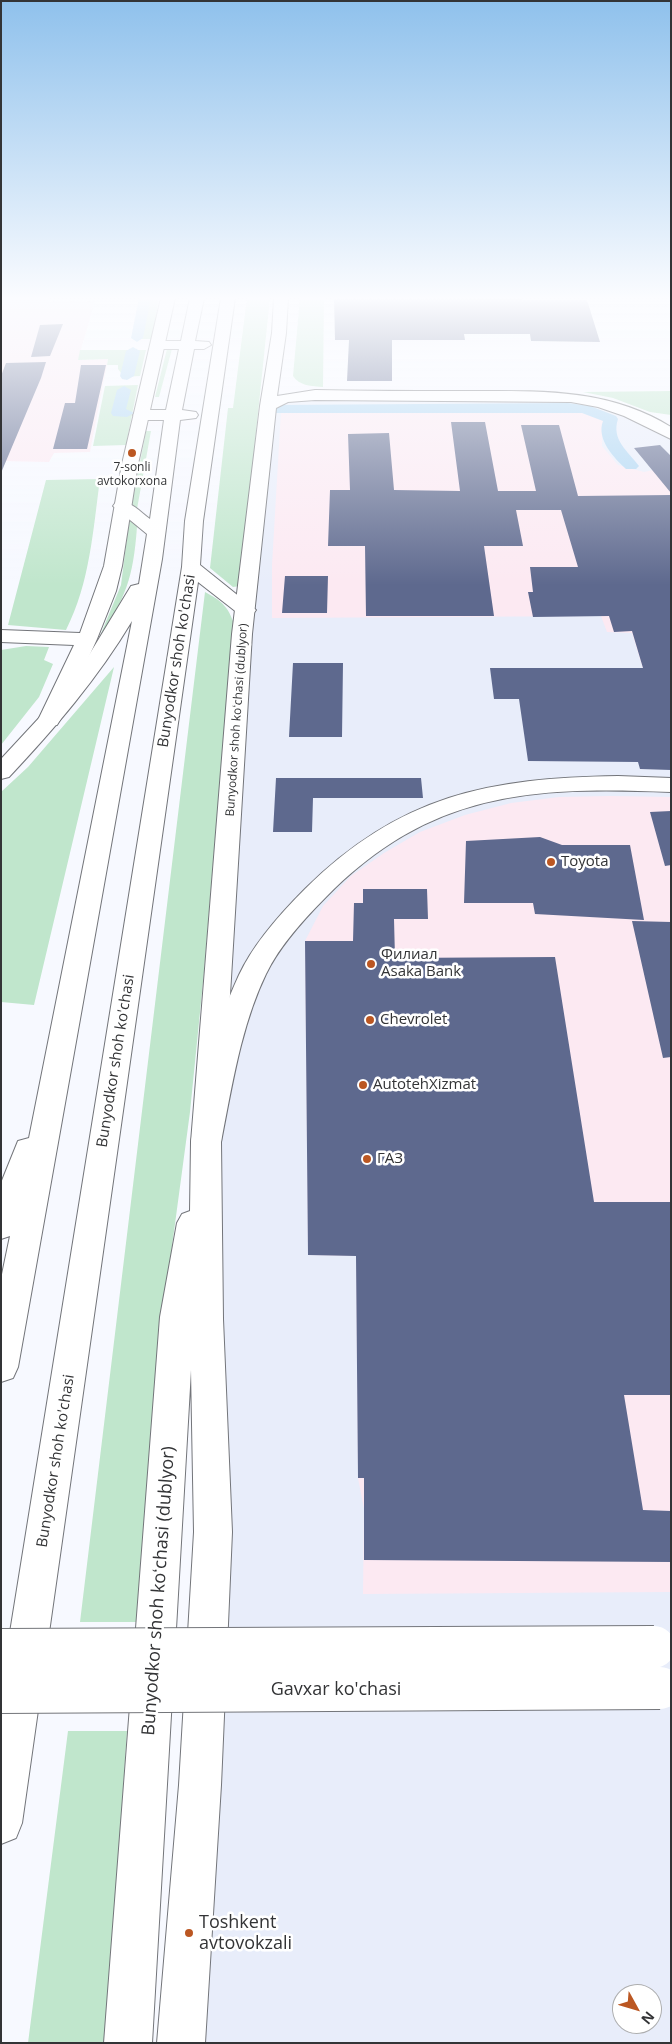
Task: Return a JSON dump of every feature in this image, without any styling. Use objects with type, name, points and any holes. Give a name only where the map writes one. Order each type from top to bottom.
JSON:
[{"type":"main road","points":[[49,720],[87,639],[106,592],[113,566],[122,506],[146,393]]},
{"type":"main road","points":[[1,1368],[153,559],[177,393]]},
{"type":"main road","name":"Bunyodkor shoh ko'chasi","points":[[1,1823],[191,567],[194,521],[212,393]]},
{"type":"main road","name":"Bunyodkor shoh koʻchasi (dublyor)","points":[[181,2043],[200,1795],[213,1532],[206,1319],[206,1142],[242,634],[270,393]]},
{"type":"main road","points":[[307,393],[315,395]]},
{"type":"main road","points":[[268,406],[285,398],[315,395],[555,396],[598,402],[637,415],[671,420]]},
{"type":"main road","points":[[141,415],[209,415]]},
{"type":"main road","points":[[637,415],[671,434]]},
{"type":"main road","points":[[122,506],[156,532]]},
{"type":"main road","points":[[1,772],[49,720],[99,660],[129,609],[153,559]]},
{"type":"main road","points":[[191,567],[246,610]]},
{"type":"main road","points":[[1,636],[87,639]]},
{"type":"main road","points":[[206,1142],[230,1030],[252,973],[286,925],[324,881],[359,854],[399,827],[444,805],[488,792],[540,784],[603,782],[671,785]]},
{"type":"main road","points":[[1,1226],[57,1072]]},
{"type":"main road","name":"Bunyodkor shoh koʻchasi (dublyor)","points":[[128,2043],[177,1317],[206,1142]]},
{"type":"main road","points":[[1,1650],[662,1648]]},
{"type":"main road","name":"Gavxar ko'chasi","points":[[1,1692],[666,1688]]},
{"type":"shaded area","points":[[1,393],[101,393],[90,452],[54,453],[49,462],[1,461]]},
{"type":"shaded area","points":[[581,399],[671,434],[671,2043],[181,2043],[206,1142],[268,406],[278,400]]},
{"type":"shaded area","points":[[562,410],[585,412],[603,418],[602,446],[618,465],[644,472],[671,466],[671,760],[632,633],[607,632],[601,616],[272,618],[272,565],[281,411]]},
{"type":"shaded area","points":[[559,797],[671,797],[671,1592],[363,1594],[364,1509],[358,1478],[356,1256],[308,1255],[305,941],[323,906],[351,876],[384,853],[420,832],[465,815],[511,803]]},
{"type":"green space","points":[[104,393],[136,393],[126,445],[93,446]]},
{"type":"green space","points":[[235,393],[260,393],[240,586],[233,587],[210,568],[228,408],[233,408]]},
{"type":"green space","points":[[590,393],[671,393],[671,415],[650,412],[613,398]]},
{"type":"green space","points":[[146,431],[151,431],[137,509],[132,504]]},
{"type":"green space","points":[[100,479],[85,575],[74,612],[66,630],[8,625],[46,480]]},
{"type":"green space","points":[[132,520],[137,527],[130,574],[122,599],[98,641],[121,585],[129,521]]},
{"type":"green space","points":[[205,592],[222,604],[233,621],[204,972],[190,1112],[168,1276],[136,1622],[80,1622]]},
{"type":"green space","points":[[26,646],[49,647],[44,660],[53,664],[39,697],[1,745],[1,650]]},
{"type":"green space","points":[[114,667],[34,1005],[1,1002],[1,792],[28,767]]},
{"type":"green space","points":[[68,1731],[127,1731],[106,2043],[28,2043]]},
{"type":"building","points":[[1,393],[35,393],[1,473]]},
{"type":"building","points":[[77,393],[100,393],[87,449],[53,449],[65,403],[75,403]]},
{"type":"building","points":[[451,422],[485,422],[498,491],[536,491],[521,425],[559,425],[578,496],[671,495],[671,770],[640,769],[638,762],[528,761],[519,699],[494,699],[490,668],[643,668],[632,631],[614,632],[609,616],[533,617],[528,592],[533,592],[530,567],[578,567],[561,510],[516,510],[523,546],[484,546],[494,616],[366,616],[365,546],[328,546],[330,490],[350,490],[348,434],[389,433],[394,490],[460,491]]},
{"type":"building","points":[[660,445],[671,456],[671,493],[634,448]]},
{"type":"building","points":[[285,576],[328,576],[327,613],[282,613]]},
{"type":"building","points":[[293,663],[343,663],[342,737],[289,737]]},
{"type":"building","points":[[276,778],[421,778],[423,798],[313,798],[312,832],[273,832]]},
{"type":"building","points":[[671,811],[671,865],[665,866],[650,812]]},
{"type":"building","points":[[540,837],[562,845],[630,845],[644,920],[535,914],[533,903],[464,903],[466,841]]},
{"type":"building","points":[[363,889],[427,889],[428,919],[394,919],[395,958],[555,957],[594,1202],[671,1202],[671,1395],[624,1395],[643,1510],[671,1511],[671,1562],[364,1560],[364,1478],[358,1478],[356,1256],[308,1255],[305,941],[353,941],[354,903],[363,903]]},
{"type":"building","points":[[632,921],[671,922],[671,1057],[663,1058]]},
{"type":"waterway","points":[[123,393],[118,413],[127,413]]},
{"type":"waterway","points":[[276,409],[568,407],[585,409],[611,419],[609,425],[610,438],[617,451],[631,466]]},
{"type":"place","name":"7-sonli avtokorxona","points":[[132,453]]},
{"type":"place","name":"Toyota","points":[[551,862]]},
{"type":"place","name":"Филиал Asaka Bank","points":[[371,964]]},
{"type":"place","name":"Chevrolet","points":[[370,1020]]},
{"type":"place","name":"AutotehXizmat","points":[[363,1085]]},
{"type":"place","name":"ГАЗ","points":[[367,1159]]},
{"type":"place","name":"Toshkent avtovokzali","points":[[189,1933]]}]
